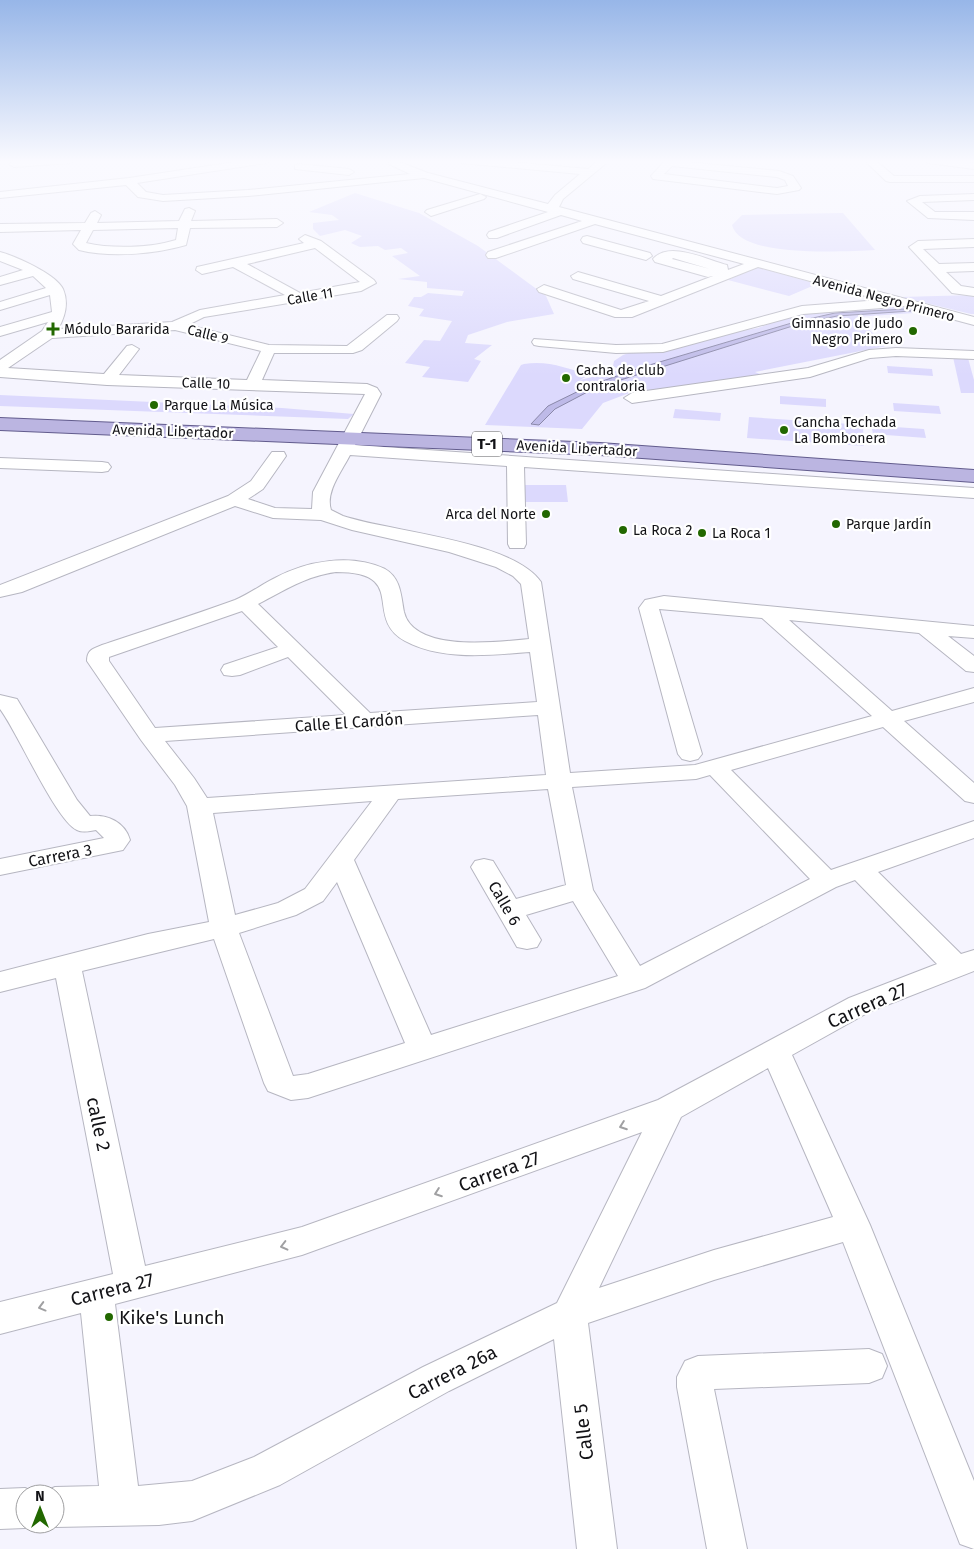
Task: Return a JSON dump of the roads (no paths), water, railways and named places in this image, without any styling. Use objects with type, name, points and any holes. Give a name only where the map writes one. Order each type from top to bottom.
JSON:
[{"type":"main road","name":"Avenida Libertador","points":[[0,413],[782,471],[974,476]]},
{"type":"main road","name":"Avenida Libertador","points":[[0,424],[349,438],[597,438],[974,464]]},
{"type":"street","points":[[86,232],[79,244],[93,248],[177,244],[182,242],[183,232]]},
{"type":"street","points":[[493,235],[500,232]]},
{"type":"street","points":[[492,255],[559,232]]},
{"type":"street","name":"Avenida Negro Primero","points":[[639,232],[974,321]]},
{"type":"street","points":[[601,235],[664,252]]},
{"type":"street","points":[[620,249],[655,237]]},
{"type":"street","points":[[969,292],[956,290],[915,247],[929,241],[974,239]]},
{"type":"street","points":[[587,240],[646,256]]},
{"type":"street","name":"Calle 11","points":[[175,326],[200,314],[361,287],[369,283],[311,241],[234,262]]},
{"type":"street","points":[[918,245],[974,243]]},
{"type":"street","points":[[676,264],[712,252]]},
{"type":"street","points":[[673,254],[691,260],[722,270],[708,273],[659,258],[673,254]]},
{"type":"street","points":[[0,367],[48,334],[60,314],[56,289],[35,271],[2,258]]},
{"type":"street","points":[[202,270],[234,262],[300,298]]},
{"type":"street","points":[[544,289],[620,314],[627,314],[755,264]]},
{"type":"street","points":[[934,268],[974,267]]},
{"type":"street","points":[[0,282],[35,271]]},
{"type":"street","points":[[578,276],[664,301]]},
{"type":"street","points":[[0,306],[56,289]]},
{"type":"street","points":[[538,342],[620,351],[646,350],[663,348],[802,310],[906,303]]},
{"type":"street","points":[[0,332],[60,314]]},
{"type":"street","name":"Calle 9","points":[[48,334],[175,326],[269,349],[348,350],[357,347],[392,318]]},
{"type":"street","points":[[107,380],[132,349]]},
{"type":"street","points":[[253,384],[269,349]]},
{"type":"street","points":[[632,398],[810,372],[869,354],[896,352],[974,355]]},
{"type":"street","name":"Calle 10","points":[[0,372],[107,380],[253,384],[367,389],[372,391],[373,394],[349,438]]},
{"type":"street","points":[[326,515],[320,507],[322,492],[349,438],[515,462],[664,462]]},
{"type":"street","points":[[0,592],[15,588],[234,500],[257,485],[278,456]]},
{"type":"street","points":[[515,462],[517,544]]},
{"type":"street","points":[[0,463],[102,467]]},
{"type":"street","points":[[782,471],[974,494]]},
{"type":"street","points":[[234,500],[274,513],[326,515],[350,524],[490,558],[516,568],[526,576],[531,582],[559,782],[580,890],[636,981]]},
{"type":"street","points":[[539,645],[454,649],[412,636],[400,626],[390,585],[383,576],[370,570],[346,566],[322,568],[301,573],[245,603],[98,654],[98,661],[149,735],[186,783],[199,806],[224,928],[279,1083],[290,1088],[308,1086],[636,981],[827,881],[974,829]]},
{"type":"street","points":[[690,754],[649,608],[652,604],[664,602],[974,632]]},
{"type":"street","points":[[245,603],[365,721]]},
{"type":"street","points":[[768,612],[974,796]]},
{"type":"street","points":[[924,626],[974,666]]},
{"type":"street","points":[[232,670],[292,649]]},
{"type":"street","points":[[199,806],[696,772],[974,695]]},
{"type":"street","name":"Carrera 3","points":[[0,702],[9,704],[67,804],[79,820],[84,824],[102,822],[116,836],[117,840],[114,844],[0,867]]},
{"type":"street","name":"Calle El Cardón","points":[[149,735],[549,708]]},
{"type":"street","points":[[716,768],[827,881]]},
{"type":"street","points":[[0,982],[224,928],[287,908],[314,895],[391,792]]},
{"type":"street","points":[[341,860],[424,1050]]},
{"type":"street","name":"Calle 6","points":[[484,866],[508,911],[527,940]]},
{"type":"street","points":[[859,870],[965,963]]},
{"type":"street","points":[[508,911],[580,890]]},
{"type":"street","name":"Carrera 27","points":[[0,1318],[302,1241],[669,1109],[859,1005],[965,963]]},
{"type":"street","name":"calle 2","points":[[66,965],[132,1284]]},
{"type":"street","points":[[775,1050],[853,1225],[974,1530]]},
{"type":"street","points":[[569,1314],[669,1109]]},
{"type":"street","name":"Carrera 26a","points":[[65,1507],[159,1505],[192,1501],[266,1472],[436,1379],[569,1314],[714,1265],[853,1225]]},
{"type":"street","points":[[96,1293],[121,1505]]},
{"type":"street","name":"Calle 5","points":[[569,1314],[597,1549]]},
{"type":"street","points":[[726,1549],[695,1387],[695,1377],[698,1373],[869,1366]]},
{"type":"street","points":[[0,1509],[15,1508]]},
{"type":"place","name":"Módulo Bararida","points":[[53,329]]},
{"type":"place","name":"Gimnasio de Judo Negro Primero","points":[[913,331]]},
{"type":"place","name":"Cacha de club contraloria","points":[[566,378]]},
{"type":"place","name":"Parque La Música","points":[[154,405]]},
{"type":"place","name":"Cancha Techada La Bombonera","points":[[784,430]]},
{"type":"place","name":"Arca del Norte","points":[[546,514]]},
{"type":"place","name":"Parque Jardín","points":[[836,524]]},
{"type":"place","name":"La Roca 2","points":[[623,530]]},
{"type":"place","name":"La Roca 1","points":[[702,533]]},
{"type":"place","name":"Kike's Lunch","points":[[109,1317]]}]
